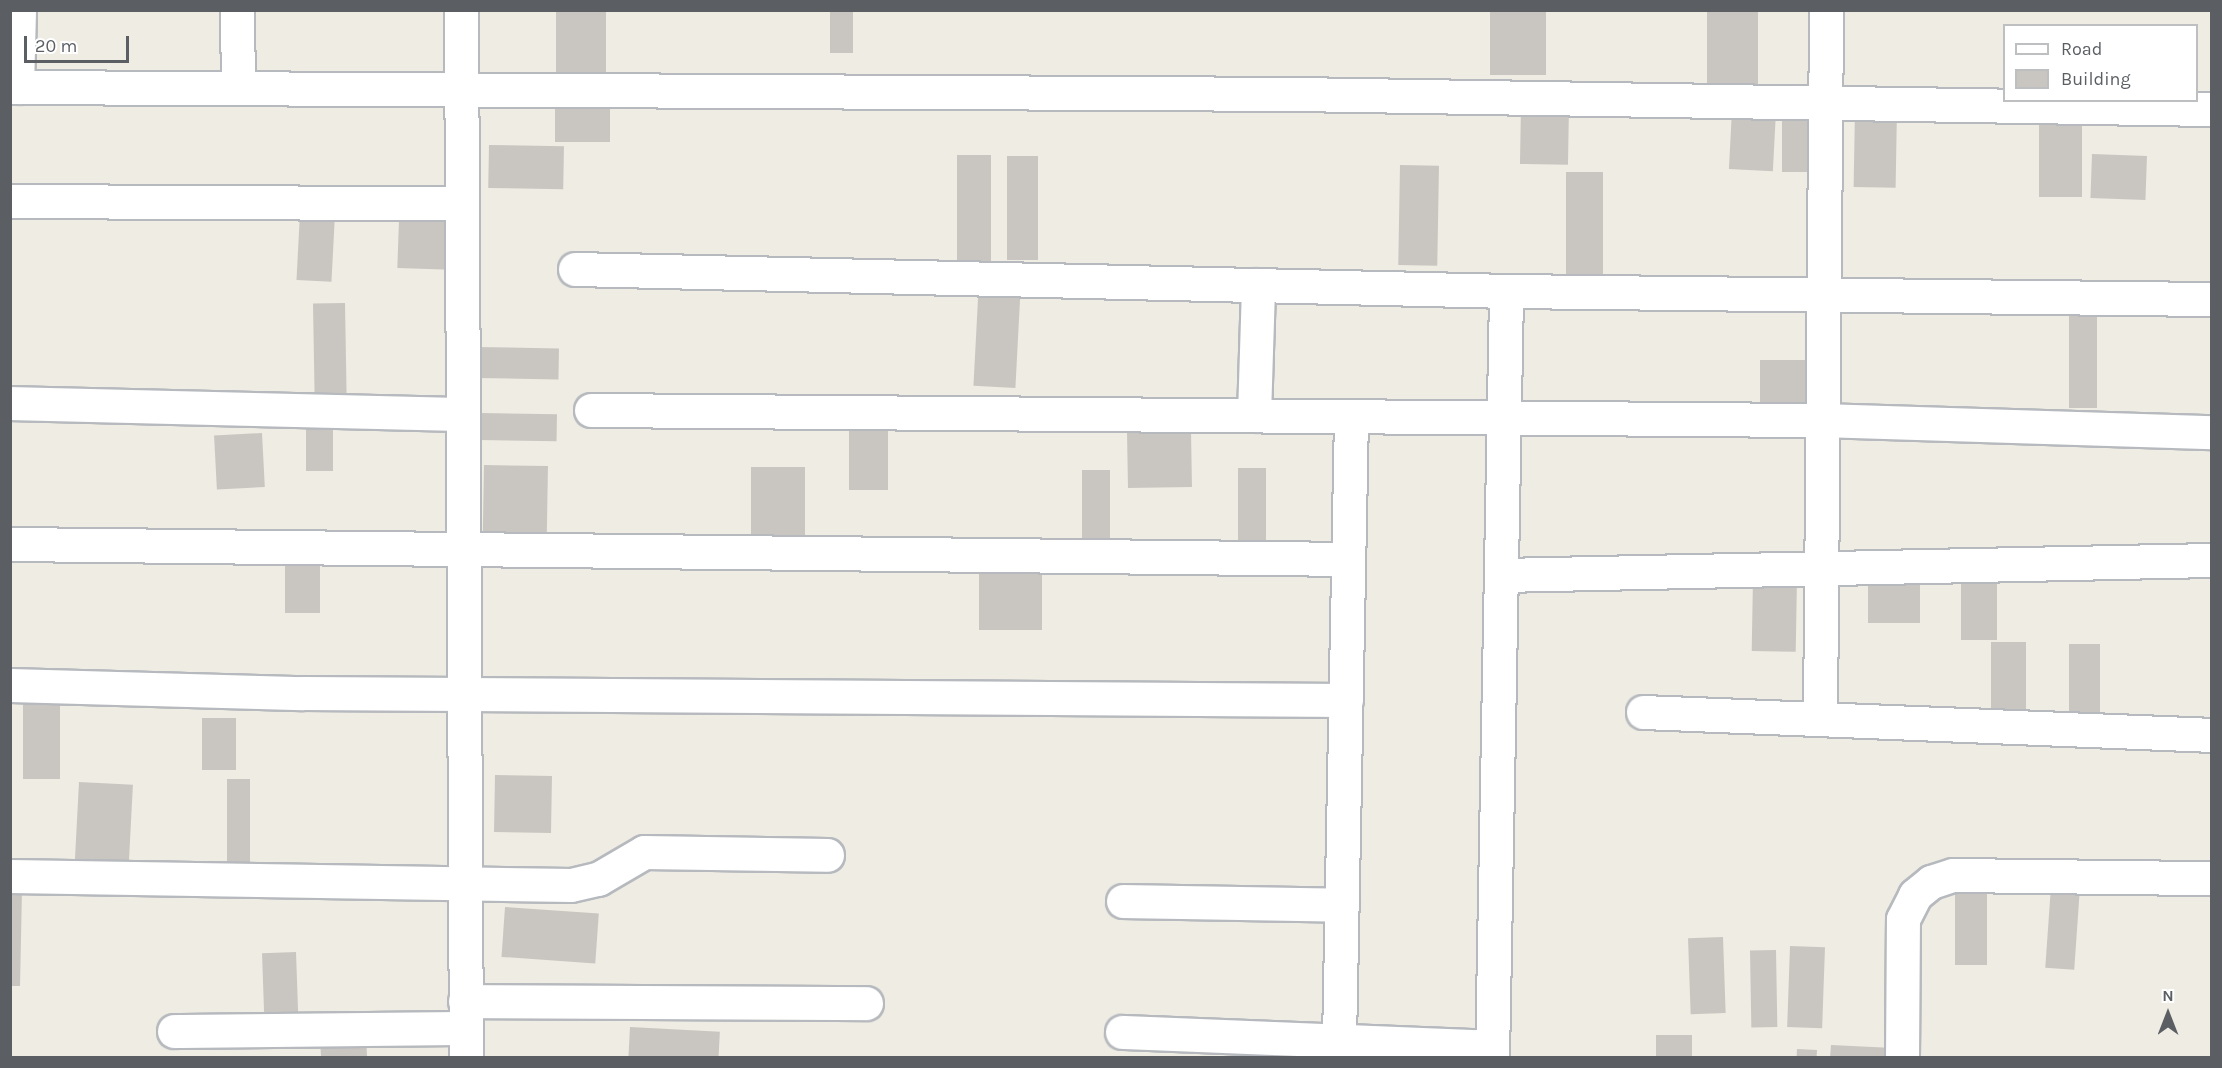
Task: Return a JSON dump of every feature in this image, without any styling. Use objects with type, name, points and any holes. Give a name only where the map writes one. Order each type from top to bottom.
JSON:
[{"type":"street","points":[[19,10],[14,87],[461,87],[2211,109]]},
{"type":"street","points":[[237,10],[238,87]]},
{"type":"street","points":[[461,10],[466,1029]]},
{"type":"street","points":[[1820,718],[1821,420],[1826,294],[1822,104],[1826,10]]},
{"type":"street","points":[[10,201],[462,203]]},
{"type":"street","points":[[575,269],[1506,291],[2211,299]]},
{"type":"street","points":[[1254,416],[1258,285]]},
{"type":"street","points":[[1122,1032],[1339,1041],[1492,1052],[1506,291]]},
{"type":"street","points":[[10,403],[463,414]]},
{"type":"street","points":[[591,410],[1821,420],[2211,432]]},
{"type":"street","points":[[1339,1041],[1351,417]]},
{"type":"street","points":[[10,544],[464,552],[1348,559]]},
{"type":"street","points":[[1501,575],[2211,560]]},
{"type":"street","points":[[10,685],[464,694],[1346,700]]},
{"type":"street","points":[[1643,712],[2211,735]]},
{"type":"street","points":[[10,876],[465,885],[587,884],[632,857],[654,851],[827,855]]},
{"type":"street","points":[[1902,1058],[1903,919],[1915,895],[1931,882],[1953,875],[2211,878]]},
{"type":"street","points":[[1124,902],[1342,905]]},
{"type":"street","points":[[174,1031],[466,1029],[866,1003]]},
{"type":"building","points":[[556,10],[606,10],[606,74],[556,74]]},
{"type":"building","points":[[830,10],[853,10],[853,53],[830,53]]},
{"type":"building","points":[[1490,10],[1546,10],[1546,75],[1490,75]]},
{"type":"building","points":[[1707,10],[1758,10],[1758,94],[1707,94]]},
{"type":"building","points":[[555,92],[610,92],[610,142],[555,142]]},
{"type":"building","points":[[1521,105],[1569,106],[1568,165],[1520,164]]},
{"type":"building","points":[[1855,108],[1897,109],[1896,188],[1854,187]]},
{"type":"building","points":[[1732,110],[1776,112],[1773,171],[1729,169]]},
{"type":"building","points":[[1782,112],[1815,112],[1815,172],[1782,172]]},
{"type":"building","points":[[2039,123],[2082,123],[2082,197],[2039,197]]},
{"type":"building","points":[[489,145],[564,146],[563,189],[488,188]]},
{"type":"building","points":[[2092,154],[2147,156],[2145,200],[2090,198]]},
{"type":"building","points":[[957,155],[991,155],[991,261],[957,261]]},
{"type":"building","points":[[1007,156],[1038,156],[1038,260],[1007,260]]},
{"type":"building","points":[[1400,165],[1439,166],[1437,266],[1398,265]]},
{"type":"building","points":[[1566,172],[1603,172],[1603,280],[1566,280]]},
{"type":"building","points":[[300,213],[335,215],[331,282],[296,280]]},
{"type":"building","points":[[399,220],[460,222],[458,270],[397,268]]},
{"type":"building","points":[[979,280],[1021,282],[1015,388],[973,386]]},
{"type":"building","points":[[345,303],[347,394],[315,395],[313,304]]},
{"type":"building","points":[[2069,304],[2097,304],[2097,408],[2069,408]]},
{"type":"building","points":[[476,347],[559,348],[558,379],[475,378]]},
{"type":"building","points":[[1760,360],[1812,360],[1812,408],[1760,408]]},
{"type":"building","points":[[480,413],[557,414],[557,441],[480,440]]},
{"type":"building","points":[[306,424],[333,424],[333,471],[306,471]]},
{"type":"building","points":[[849,431],[888,431],[888,490],[849,490]]},
{"type":"building","points":[[1191,431],[1192,487],[1128,488],[1127,432]]},
{"type":"building","points":[[262,433],[265,487],[217,489],[214,436]]},
{"type":"building","points":[[484,465],[548,466],[547,546],[483,545]]},
{"type":"building","points":[[751,467],[805,467],[805,538],[751,538]]},
{"type":"building","points":[[1238,468],[1266,468],[1266,549],[1238,549]]},
{"type":"building","points":[[1082,470],[1110,470],[1110,546],[1082,546]]},
{"type":"building","points":[[285,556],[320,556],[320,613],[285,613]]},
{"type":"building","points":[[979,560],[1042,560],[1042,630],[979,630]]},
{"type":"building","points":[[1961,570],[1997,570],[1997,640],[1961,640]]},
{"type":"building","points":[[1753,577],[1797,578],[1796,652],[1752,651]]},
{"type":"building","points":[[1868,580],[1920,580],[1920,623],[1868,623]]},
{"type":"building","points":[[1991,642],[2026,642],[2026,720],[1991,720]]},
{"type":"building","points":[[2069,644],[2100,644],[2100,720],[2069,720]]},
{"type":"building","points":[[23,692],[60,692],[60,779],[23,779]]},
{"type":"building","points":[[202,718],[236,718],[236,770],[202,770]]},
{"type":"building","points":[[495,775],[552,776],[551,833],[494,832]]},
{"type":"building","points":[[227,779],[250,779],[250,867],[227,867]]},
{"type":"building","points":[[79,782],[133,785],[128,872],[74,869]]},
{"type":"building","points":[[1955,881],[1987,881],[1987,965],[1955,965]]},
{"type":"building","points":[[2051,886],[2080,888],[2074,970],[2045,968]]},
{"type":"building","points":[[10,890],[22,890],[20,986],[10,986]]},
{"type":"building","points":[[505,907],[599,914],[595,963],[502,957]]},
{"type":"building","points":[[1723,937],[1726,1013],[1691,1014],[1688,938]]},
{"type":"building","points":[[1790,946],[1825,947],[1822,1028],[1787,1027]]},
{"type":"building","points":[[1750,950],[1776,950],[1777,1027],[1751,1027]]},
{"type":"building","points":[[296,952],[298,1012],[264,1013],[262,953]]},
{"type":"building","points":[[630,1027],[720,1032],[718,1058],[628,1058]]},
{"type":"building","points":[[1656,1035],[1692,1035],[1692,1058],[1656,1058]]},
{"type":"building","points":[[366,1036],[367,1058],[321,1058],[320,1038]]},
{"type":"building","points":[[1831,1045],[1893,1048],[1893,1058],[1830,1058]]},
{"type":"building","points":[[1797,1049],[1817,1050],[1817,1058],[1797,1058]]}]
